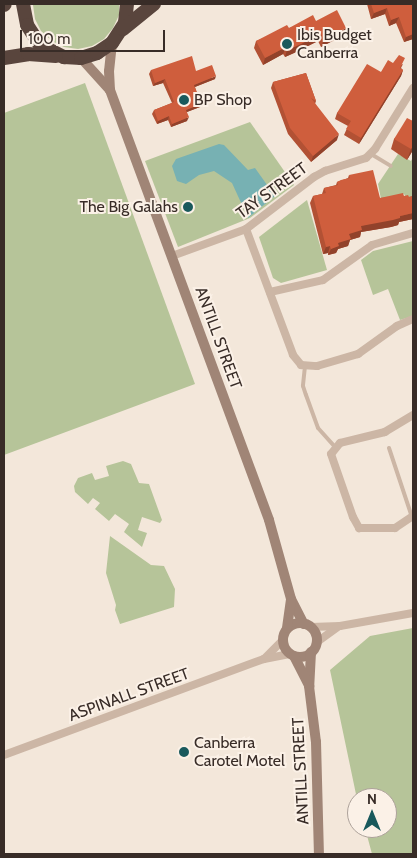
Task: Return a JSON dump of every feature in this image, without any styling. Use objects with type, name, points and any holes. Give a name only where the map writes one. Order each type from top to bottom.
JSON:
[{"type":"highway","points":[[23,4],[27,25],[34,38],[47,50],[64,57]]},
{"type":"highway","points":[[121,31],[127,14],[127,4]]},
{"type":"highway","points":[[4,58],[28,54],[81,58],[97,53],[112,43],[121,31],[154,4]]},
{"type":"main road","name":"ANTILL STREET","points":[[112,43],[109,70],[110,90],[269,520],[291,599],[308,626]]},
{"type":"main road","name":"ANTILL STREET","points":[[81,58],[110,90]]},
{"type":"main road","name":"ANTILL STREET","points":[[287,628],[291,599]]},
{"type":"main road","points":[[295,624],[308,626],[317,642],[311,652],[303,656],[292,655],[286,650],[283,640],[287,628],[295,624]]},
{"type":"main road","name":"ANTILL STREET","points":[[311,652],[309,686],[316,742],[319,854]]},
{"type":"main road","name":"ANTILL STREET","points":[[292,655],[309,686]]},
{"type":"street","points":[[371,154],[413,88]]},
{"type":"street","name":"TAY STREET","points":[[172,256],[246,229],[314,177],[325,171],[360,161],[371,154]]},
{"type":"street","points":[[246,229],[297,363],[305,366],[317,366],[358,354],[398,326],[413,319]]},
{"type":"street","points":[[270,292],[323,280],[372,245],[413,234]]},
{"type":"street","points":[[412,516],[395,528],[359,528],[353,518],[333,463],[332,454],[335,447],[340,443],[385,432],[413,415]]},
{"type":"street","points":[[308,626],[340,626],[413,613]]},
{"type":"street","points":[[317,642],[340,626]]},
{"type":"street","name":"ASPINALL STREET","points":[[264,659],[283,640]]},
{"type":"street","name":"ASPINALL STREET","points":[[4,755],[264,659],[292,655]]},
{"type":"lane","points":[[371,154],[391,166]]},
{"type":"lane","points":[[305,366],[304,386],[312,412],[318,428],[335,447]]},
{"type":"lane","points":[[389,448],[412,516]]},
{"type":"green space","points":[[119,4],[119,15],[113,28],[104,39],[92,46],[78,49],[64,47],[52,41],[41,31],[35,19],[33,5]]},
{"type":"green space","points":[[85,83],[195,384],[4,455],[4,113]]},
{"type":"green space","points":[[250,122],[294,185],[250,218],[178,247],[145,161]]},
{"type":"green space","points":[[398,154],[411,161],[413,157],[413,198],[407,199],[404,194],[381,199],[378,184]]},
{"type":"green space","points":[[307,200],[327,270],[281,283],[273,278],[259,237]]},
{"type":"green space","points":[[413,241],[413,316],[400,320],[388,289],[373,295],[361,260],[373,251]]},
{"type":"green space","points":[[123,461],[131,464],[139,483],[149,484],[162,520],[160,523],[142,517],[138,530],[147,533],[142,547],[124,532],[129,524],[115,514],[109,521],[95,509],[100,503],[93,498],[88,504],[75,492],[74,486],[78,478],[92,473],[95,480],[109,476],[106,466]]},
{"type":"green space","points":[[110,536],[151,565],[164,566],[175,589],[174,607],[120,624],[106,573]]},
{"type":"green space","points":[[413,628],[413,854],[372,854],[368,838],[397,838],[397,788],[355,788],[330,670],[370,636]]},
{"type":"water","points":[[219,144],[224,145],[248,170],[255,168],[275,196],[248,218],[232,183],[214,171],[199,175],[186,184],[177,181],[172,166],[176,159]]},
{"type":"building","points":[[371,4],[413,4],[413,34],[406,37],[399,17],[391,20],[387,8],[374,13]]},
{"type":"building","name":"Ibis Budget Canberra","points":[[337,10],[346,28],[324,40],[321,34],[287,50],[286,47],[265,58],[256,41],[287,25],[289,28],[313,15],[316,21]]},
{"type":"building","points":[[399,55],[405,58],[400,68],[403,70],[361,138],[346,129],[351,121],[337,113],[367,64],[381,72],[388,60],[393,63]]},
{"type":"building","points":[[192,56],[196,71],[212,65],[216,76],[194,85],[201,104],[186,110],[189,117],[172,124],[169,116],[158,121],[154,110],[174,102],[165,79],[155,83],[151,70]]},
{"type":"building","points":[[306,73],[316,101],[311,98],[339,134],[313,156],[290,128],[273,82]]},
{"type":"building","points":[[407,118],[413,121],[413,146],[411,149],[394,139]]},
{"type":"building","points":[[373,170],[380,198],[403,193],[404,196],[413,196],[413,213],[393,220],[361,226],[362,230],[349,234],[351,239],[338,243],[339,246],[331,249],[330,246],[326,247],[313,196],[326,193],[324,188],[338,185],[337,182],[350,178],[349,175]]},
{"type":"place","name":"Ibis Budget Canberra","points":[[287,44]]},
{"type":"place","name":"BP Shop","points":[[184,100]]},
{"type":"place","name":"The Big Galahs","points":[[188,207]]},
{"type":"place","name":"Canberra Carotel Motel","points":[[184,752]]}]
